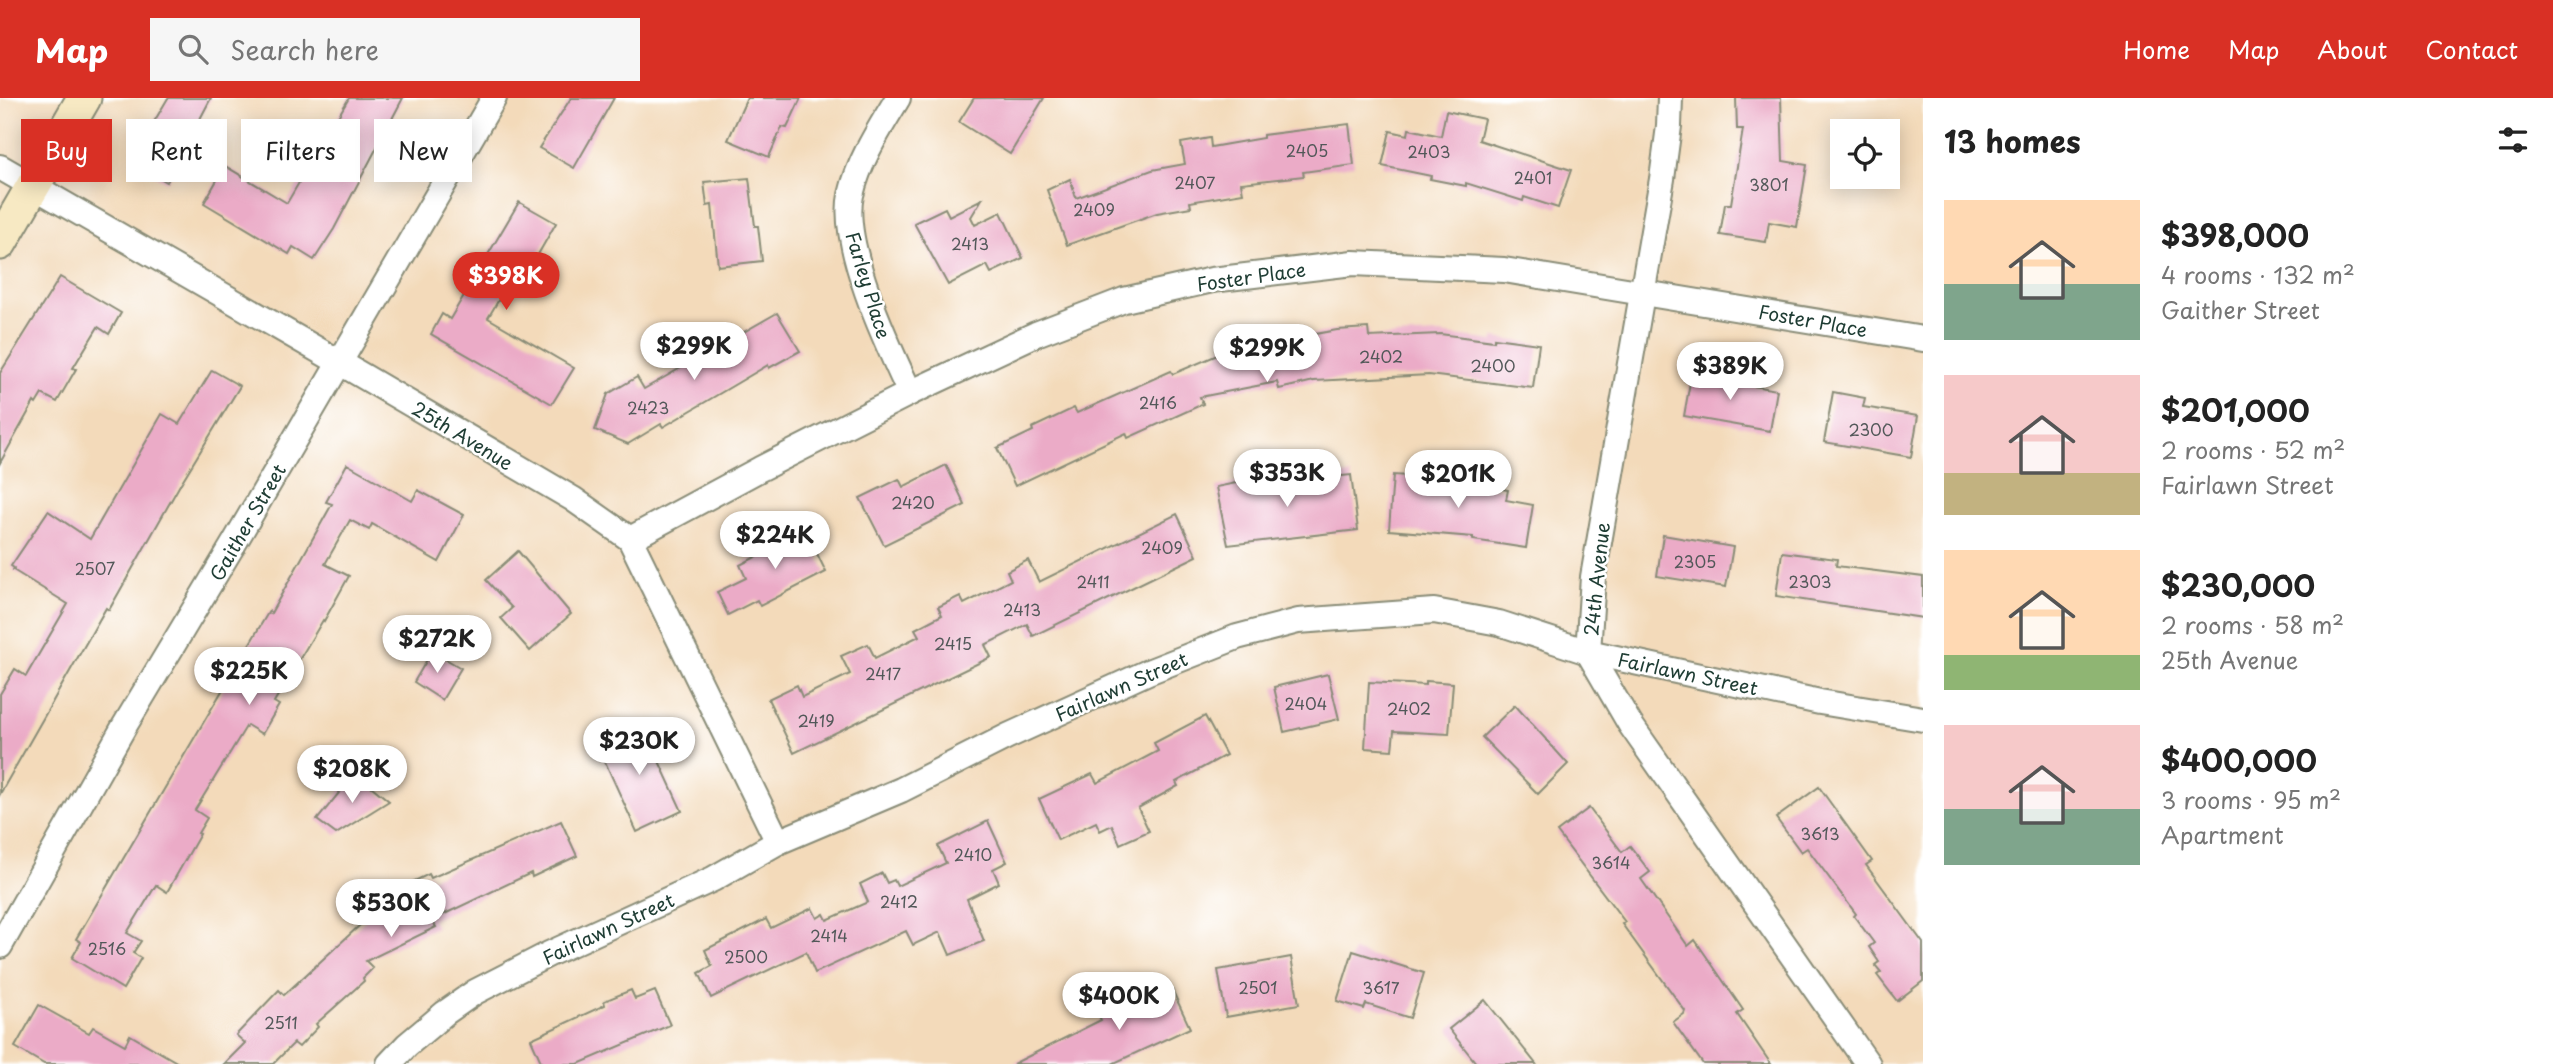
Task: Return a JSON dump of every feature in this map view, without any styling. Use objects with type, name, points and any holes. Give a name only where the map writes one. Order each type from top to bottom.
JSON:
[{"type":"street","points":[[0,243],[85,98]]},
{"type":"street","name":"Gaither Street","points":[[0,946],[125,725],[494,98]]},
{"type":"street","name":"Farley Place","points":[[898,98],[861,165],[851,196],[849,223],[850,235],[874,308],[910,393]]},
{"type":"street","name":"24th Avenue","points":[[1670,98],[1662,180],[1593,577],[1588,652],[1630,724],[1868,1064]]},
{"type":"street","name":"25th Avenue","points":[[0,167],[573,499],[630,539],[778,842]]},
{"type":"street","name":"Foster Place","points":[[630,539],[910,393],[1036,334],[1124,300],[1212,280],[1353,263],[1504,270],[1923,339]]},
{"type":"street","name":"Fairlawn Street","points":[[389,1064],[426,1029],[475,992],[549,954],[713,879],[778,842],[901,790],[1008,736],[1148,672],[1237,637],[1298,621],[1434,611],[1499,623],[1588,652],[1821,702],[1923,719]]},
{"type":"building","points":[[168,98],[211,98],[200,119],[156,119]]},
{"type":"building","points":[[349,98],[403,98],[392,119],[374,119],[374,153],[360,180],[360,119],[337,119]]},
{"type":"building","points":[[571,98],[614,98],[574,168],[539,148]]},
{"type":"building","points":[[747,98],[801,98],[787,128],[782,127],[769,157],[728,140]]},
{"type":"building","points":[[974,98],[1044,98],[1010,154],[959,122]]},
{"type":"building","points":[[1736,98],[1781,98],[1783,161],[1807,165],[1797,227],[1769,222],[1766,242],[1720,235],[1725,204],[1731,204],[1743,129],[1737,129]]},
{"type":"building","points":[[1446,111],[1484,119],[1479,140],[1571,170],[1558,208],[1524,197],[1523,201],[1466,183],[1466,186],[1430,179],[1431,176],[1382,166],[1390,131],[1408,135],[1409,129],[1441,136]]},
{"type":"building","points":[[1349,124],[1354,165],[1303,172],[1304,176],[1241,183],[1243,193],[1190,202],[1191,207],[1157,213],[1067,245],[1047,190],[1070,179],[1076,198],[1152,170],[1185,164],[1181,143],[1210,138],[1211,147],[1263,138],[1263,135]]},
{"type":"building","points":[[227,167],[241,176],[241,182],[252,182],[287,203],[299,182],[359,182],[314,260],[293,247],[289,254],[204,203],[216,182],[227,182]]},
{"type":"building","points":[[749,178],[762,261],[718,266],[712,205],[707,206],[704,182]]},
{"type":"building","points":[[982,199],[971,217],[975,225],[1001,212],[1023,258],[991,273],[987,265],[948,285],[914,223],[945,208],[949,216]]},
{"type":"building","points":[[519,202],[556,223],[528,272],[518,267],[488,318],[574,368],[552,404],[431,334],[442,314],[450,319]]},
{"type":"building","points":[[60,277],[121,313],[109,334],[98,327],[73,368],[76,369],[57,402],[42,394],[36,404],[34,402],[0,463],[0,373]]},
{"type":"building","points":[[777,313],[800,351],[769,368],[768,365],[663,427],[661,424],[628,444],[595,430],[608,394],[637,377],[644,389]]},
{"type":"building","points":[[1368,328],[1369,337],[1440,334],[1539,344],[1533,388],[1429,375],[1314,381],[1279,389],[1277,382],[1200,397],[1203,404],[1128,438],[1126,433],[1015,486],[997,448],[1074,408],[1077,413],[1171,371],[1173,374],[1220,354],[1219,348],[1250,341],[1251,346],[1337,330]]},
{"type":"building","points":[[212,370],[240,386],[109,610],[106,608],[0,794],[0,694],[15,669],[26,676],[68,604],[13,570],[11,566],[48,511],[90,539],[162,414],[179,424]]},
{"type":"building","points":[[1692,371],[1737,379],[1736,383],[1777,390],[1770,431],[1684,416]]},
{"type":"building","points":[[1833,392],[1865,398],[1863,407],[1918,416],[1911,457],[1824,442]]},
{"type":"building","points":[[347,464],[412,501],[418,490],[464,515],[439,562],[372,524],[369,530],[350,520],[325,564],[349,576],[274,702],[279,705],[262,734],[247,725],[195,810],[207,818],[167,892],[156,885],[127,933],[141,941],[133,953],[141,958],[123,989],[72,958],[81,942],[76,939],[269,611],[271,613],[332,504],[326,502]]},
{"type":"building","points":[[946,465],[965,505],[884,545],[860,498],[899,479],[903,487]]},
{"type":"building","points":[[1408,473],[1448,475],[1448,479],[1508,490],[1506,500],[1533,505],[1526,548],[1473,540],[1473,537],[1389,530],[1393,475],[1408,476]]},
{"type":"building","points":[[1351,475],[1358,530],[1228,545],[1216,487],[1271,476],[1273,483]]},
{"type":"building","points":[[1177,514],[1197,556],[1033,636],[1027,624],[985,645],[991,657],[794,753],[768,699],[797,685],[802,697],[850,674],[841,656],[868,644],[875,658],[919,636],[915,629],[942,615],[938,607],[960,596],[964,604],[1011,580],[1007,571],[1028,560],[1039,582]]},
{"type":"building","points":[[803,525],[826,572],[760,606],[757,600],[728,615],[717,592],[746,578],[740,565],[769,550],[765,543]]},
{"type":"building","points":[[1663,535],[1733,547],[1726,587],[1657,576]]},
{"type":"building","points":[[518,551],[571,614],[530,651],[501,618],[512,608],[486,580]]},
{"type":"building","points":[[1782,552],[1837,559],[1836,566],[1923,577],[1923,618],[1776,596]]},
{"type":"building","points":[[432,651],[461,668],[442,700],[414,682]]},
{"type":"building","points":[[1328,674],[1339,719],[1284,732],[1274,687]]},
{"type":"building","points":[[1426,681],[1453,683],[1449,734],[1394,731],[1392,750],[1365,748],[1369,682],[1426,685]]},
{"type":"building","points":[[1515,705],[1568,764],[1538,794],[1482,737]]},
{"type":"building","points":[[1205,716],[1226,755],[1176,782],[1178,786],[1138,808],[1149,831],[1120,844],[1112,825],[1100,831],[1096,822],[1058,840],[1039,799],[1092,774],[1097,783],[1158,751],[1154,743]]},
{"type":"building","points":[[641,722],[682,811],[637,832],[596,742]]},
{"type":"building","points":[[355,773],[389,801],[336,834],[317,820]]},
{"type":"building","points":[[1819,787],[1872,861],[1866,865],[1923,943],[1923,981],[1897,1001],[1877,975],[1881,972],[1875,965],[1879,962],[1869,947],[1874,943],[1854,916],[1856,914],[1807,848],[1801,852],[1776,818]]},
{"type":"building","points":[[1589,808],[1622,852],[1630,846],[1650,872],[1641,879],[1688,946],[1695,940],[1743,1010],[1737,1014],[1771,1064],[1703,1064],[1673,1022],[1685,1011],[1622,924],[1625,922],[1557,832]]},
{"type":"building","points":[[561,821],[577,856],[532,877],[531,873],[432,920],[436,927],[366,961],[373,968],[363,978],[364,981],[316,1024],[318,1027],[299,1047],[294,1043],[273,1064],[224,1064],[245,1043],[236,1035],[279,990],[284,995],[372,914],[368,906],[429,874],[431,878]]},
{"type":"building","points":[[988,821],[1007,862],[993,869],[999,883],[967,899],[984,941],[950,955],[940,932],[913,945],[906,931],[815,973],[806,952],[711,998],[699,973],[712,966],[705,950],[766,919],[771,928],[812,908],[817,918],[824,914],[827,920],[868,902],[860,884],[882,873],[887,883],[894,880],[897,886],[946,863],[938,846]]},
{"type":"building","points":[[1353,951],[1424,973],[1410,1018],[1366,1004],[1364,1009],[1337,1001]]},
{"type":"building","points":[[1291,957],[1299,1004],[1226,1017],[1218,970]]},
{"type":"building","points":[[1169,983],[1190,1028],[1112,1064],[1013,1064],[1101,1020],[1099,1016]]},
{"type":"building","points":[[631,990],[635,999],[655,991],[670,1025],[578,1064],[542,1064],[531,1039]]},
{"type":"building","points":[[1485,1000],[1536,1064],[1477,1064],[1449,1029]]},
{"type":"building","points":[[39,1005],[89,1033],[93,1027],[125,1045],[130,1035],[180,1064],[44,1064],[15,1047]]}]
